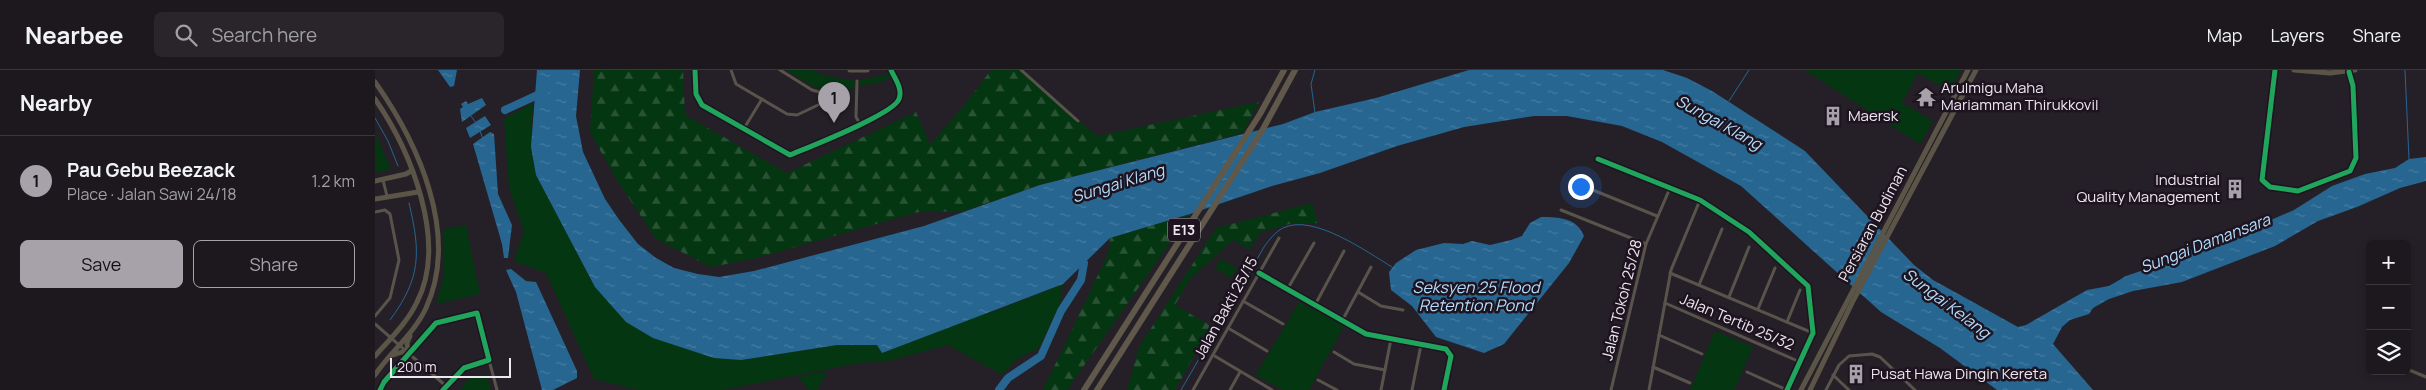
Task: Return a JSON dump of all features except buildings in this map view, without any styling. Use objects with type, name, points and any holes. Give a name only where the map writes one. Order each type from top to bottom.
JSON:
[{"type":"highway","name":"E13","points":[[1084,390],[1260,114],[1284,70]]},
{"type":"highway","name":"E13","points":[[1097,390],[1263,129],[1295,70]]},
{"type":"main road","points":[[851,70],[867,70]]},
{"type":"main road","name":"Persiaran Budiman","points":[[1893,220],[1968,70]]},
{"type":"main road","name":"Persiaran Budiman","points":[[1801,390],[1976,70]]},
{"type":"main road","points":[[2294,70],[2349,72],[2355,70]]},
{"type":"main road","points":[[375,82],[400,121],[415,153],[430,200],[438,241],[437,275],[426,309],[411,332],[375,375]]},
{"type":"main road","points":[[375,99],[391,125],[411,171],[429,237],[428,270],[417,303],[375,356]]},
{"type":"main road","points":[[375,181],[407,174],[411,171]]},
{"type":"main road","points":[[375,199],[418,192]]},
{"type":"main road","name":"Persiaran Budiman","points":[[1810,390],[1850,299]]},
{"type":"main road","points":[[390,356],[402,352],[409,354],[407,343],[411,332]]},
{"type":"street","points":[[695,70],[698,100],[743,130],[790,155],[894,107],[898,102],[900,89],[891,70]]},
{"type":"street","points":[[731,70],[736,84],[787,114],[797,115],[841,94]]},
{"type":"street","points":[[780,70],[812,90],[830,95],[831,98]]},
{"type":"street","points":[[1021,70],[1078,121]]},
{"type":"street","points":[[2275,70],[2262,180],[2270,187],[2298,190],[2350,171],[2356,158],[2353,86],[2349,72]]},
{"type":"street","points":[[857,81],[856,118],[860,124]]},
{"type":"street","points":[[743,130],[761,99]]},
{"type":"street","points":[[1597,159],[1700,200],[1749,232],[1808,286],[1813,333],[1787,390],[1747,372]]},
{"type":"street","points":[[383,180],[387,196]]},
{"type":"street","points":[[1578,184],[1657,216]]},
{"type":"street","name":"Jalan Tokoh 25/28","points":[[1611,390],[1645,244],[1670,188]]},
{"type":"street","points":[[1649,390],[1670,273],[1700,200]]},
{"type":"street","points":[[375,212],[388,210],[399,260],[390,298],[375,316]]},
{"type":"street","points":[[1561,210],[1645,244]]},
{"type":"street","points":[[1699,285],[1722,229]]},
{"type":"street","name":"Jalan Bakti 25/15","points":[[1193,390],[1279,238]]},
{"type":"street","points":[[1287,290],[1314,243]]},
{"type":"street","points":[[1729,298],[1749,247]]},
{"type":"street","points":[[1315,305],[1344,251]]},
{"type":"street","points":[[1342,321],[1371,267]]},
{"type":"street","points":[[1757,310],[1775,268]]},
{"type":"street","points":[[1259,273],[1366,334],[1446,349],[1451,356],[1444,390]]},
{"type":"street","points":[[1670,273],[1813,333]]},
{"type":"street","points":[[1787,322],[1800,290]]},
{"type":"street","points":[[1358,292],[1381,306],[1403,310]]},
{"type":"street","points":[[1243,301],[1283,324]]},
{"type":"street","name":"Jalan Tertib 25/32","points":[[1665,303],[1800,362]]},
{"type":"street","points":[[380,390],[384,382],[436,324],[477,313],[497,390]]},
{"type":"street","points":[[375,324],[445,388],[464,368],[489,360]]},
{"type":"street","points":[[1228,328],[1267,351]]},
{"type":"street","points":[[1659,335],[1702,354]]},
{"type":"street","points":[[1381,390],[1391,339]]},
{"type":"street","points":[[1412,390],[1421,345]]},
{"type":"street","points":[[1333,352],[1354,364],[1385,370]]},
{"type":"street","points":[[1826,390],[1839,364],[1849,356],[1871,354],[1880,357],[1915,390]]},
{"type":"street","points":[[1213,355],[1272,390]]},
{"type":"street","points":[[1653,367],[1689,383]]},
{"type":"street","points":[[2411,371],[2426,377]]},
{"type":"street","points":[[1230,390],[1240,372]]},
{"type":"street","points":[[1833,375],[1849,390]]},
{"type":"street","points":[[1318,380],[1337,390]]},
{"type":"green space","points":[[594,70],[683,70],[685,115],[787,173],[916,112],[930,144],[963,107],[991,70],[1021,70],[1097,136],[1259,102],[1243,133],[1040,185],[961,212],[922,211],[757,258],[711,267],[656,239],[615,177],[590,132]]},
{"type":"green space","points":[[786,70],[813,70],[822,75],[855,81],[854,88],[834,95],[813,86]]},
{"type":"green space","points":[[889,70],[892,77],[868,85],[860,85],[859,80],[887,75]]},
{"type":"green space","points":[[1805,70],[1961,70],[1950,91],[1918,73],[1902,103],[1933,121],[1920,144]]},
{"type":"green space","points":[[826,79],[853,83],[846,91],[834,95],[824,90]]},
{"type":"green space","points":[[533,103],[531,147],[536,175],[595,287],[741,360],[837,345],[877,345],[995,311],[1063,284],[1060,304],[1039,348],[1017,359],[1002,375],[948,345],[888,361],[859,363],[722,390],[638,390],[594,379],[546,273],[514,261],[524,231],[509,188],[504,119]]},
{"type":"green space","points":[[375,133],[391,169],[375,173]]},
{"type":"green space","points":[[1312,203],[1318,223],[1289,224],[1261,232],[1249,249],[1233,240],[1190,279],[1175,305],[1211,326],[1175,390],[1127,390],[1139,347],[1216,228]]},
{"type":"green space","points":[[1190,214],[1067,390],[1043,390],[1108,254],[1110,238]]},
{"type":"green space","points":[[466,225],[480,294],[436,304],[443,279],[444,229]]},
{"type":"green space","points":[[1221,259],[1237,268],[1231,278],[1215,268]]},
{"type":"green space","points":[[1299,302],[1344,326],[1309,390],[1283,390],[1256,375]]},
{"type":"green space","points":[[1715,331],[1753,347],[1734,390],[1690,390]]},
{"type":"green space","points":[[828,371],[817,390],[809,390],[798,377]]},
{"type":"green space","points":[[486,374],[491,390],[460,390],[470,378]]},
{"type":"water","points":[[438,70],[457,70],[454,86],[450,87]]},
{"type":"water","points":[[537,70],[580,70],[576,116],[583,152],[605,199],[638,244],[656,258],[674,268],[719,277],[754,271],[924,226],[1040,185],[1283,124],[1315,112],[1376,98],[1469,70],[1663,70],[1687,78],[1712,91],[1805,151],[1914,265],[1933,280],[2018,327],[2026,325],[2087,290],[2109,286],[2126,276],[2170,261],[2189,251],[2234,236],[2294,210],[2332,186],[2365,174],[2395,168],[2409,159],[2426,157],[2426,181],[2400,188],[2357,207],[2318,221],[2275,246],[2182,282],[2133,291],[2109,299],[2093,308],[2089,314],[2070,320],[2062,327],[2053,344],[2093,390],[1997,390],[1940,348],[1881,312],[1741,186],[1662,142],[1622,126],[1567,116],[1534,116],[1464,127],[1397,146],[1320,173],[1272,186],[1190,214],[1110,238],[1063,284],[882,353],[877,345],[837,345],[741,360],[714,358],[653,338],[626,322],[595,287],[536,175],[531,147]]},
{"type":"water","points":[[482,98],[486,105],[462,122],[460,109],[463,107],[461,104],[466,101],[468,104]]},
{"type":"water","points":[[485,116],[491,125],[470,138],[466,128]]},
{"type":"water","points":[[490,132],[494,134],[498,194],[512,225],[508,258],[504,258],[502,244],[473,144]]},
{"type":"water","name":"Seksyen 25 Flood Retention Pond","points":[[1541,217],[1561,218],[1572,222],[1577,225],[1584,236],[1569,263],[1504,344],[1484,353],[1436,337],[1412,306],[1391,290],[1389,272],[1396,263],[1416,250],[1444,243],[1463,244],[1472,241],[1490,245],[1511,240],[1522,236],[1530,223]]},
{"type":"water","points":[[511,269],[526,281],[536,282],[577,371],[577,378],[553,390],[542,390],[516,292],[506,270]]},
{"type":"waterway","points":[[1315,70],[1311,84],[1315,113]]},
{"type":"waterway","points":[[1729,101],[1749,70]]},
{"type":"waterway","points":[[2405,70],[2409,159]]},
{"type":"waterway","points":[[505,110],[544,92]]},
{"type":"waterway","points":[[471,116],[476,123]]},
{"type":"waterway","points":[[375,118],[388,141],[398,166]]},
{"type":"waterway","points":[[480,131],[483,139]]},
{"type":"waterway","points":[[390,320],[408,291],[416,265],[415,236],[409,203]]},
{"type":"waterway","points":[[1181,390],[1264,247],[1272,236],[1283,228],[1295,225],[1324,230],[1354,244],[1392,267]]},
{"type":"waterway","points":[[999,390],[1008,378],[1041,356],[1061,311],[1081,280],[1084,263],[1077,255]]},
{"type":"cycle path","points":[[695,70],[696,94],[702,105],[790,155],[850,130],[883,113],[894,105],[899,99],[900,92],[891,70]]},
{"type":"cycle path","points":[[2275,70],[2262,180],[2270,187],[2298,191],[2350,171],[2356,158],[2353,86],[2349,72]]},
{"type":"cycle path","points":[[1598,159],[1700,200],[1749,232],[1808,286],[1813,333],[1787,390]]},
{"type":"cycle path","points":[[1259,273],[1366,334],[1446,349],[1451,356],[1444,390]]},
{"type":"cycle path","points":[[380,390],[384,382],[436,323],[477,313],[489,360],[464,368],[443,390]]},
{"type":"place","name":"Arulmigu Maha Mariamman Thirukkovil","points":[[1926,97]]},
{"type":"place","name":"Maersk","points":[[1833,116]]},
{"type":"place","name":"Pau Gebu Beezack","points":[[834,123]]},
{"type":"place","name":"Industrial Quality Management","points":[[2235,189]]},
{"type":"place","name":"Pusat Hawa Dingin Kereta","points":[[1856,374]]},
{"type":"water label","name":"Sungai Klang","points":[[1719,122]]},
{"type":"water label","name":"Sungai Klang","points":[[1118,183]]},
{"type":"water label","name":"Sungai Damansara","points":[[2205,243]]},
{"type":"water label","name":"Sungai Kelang","points":[[1947,303]]}]
